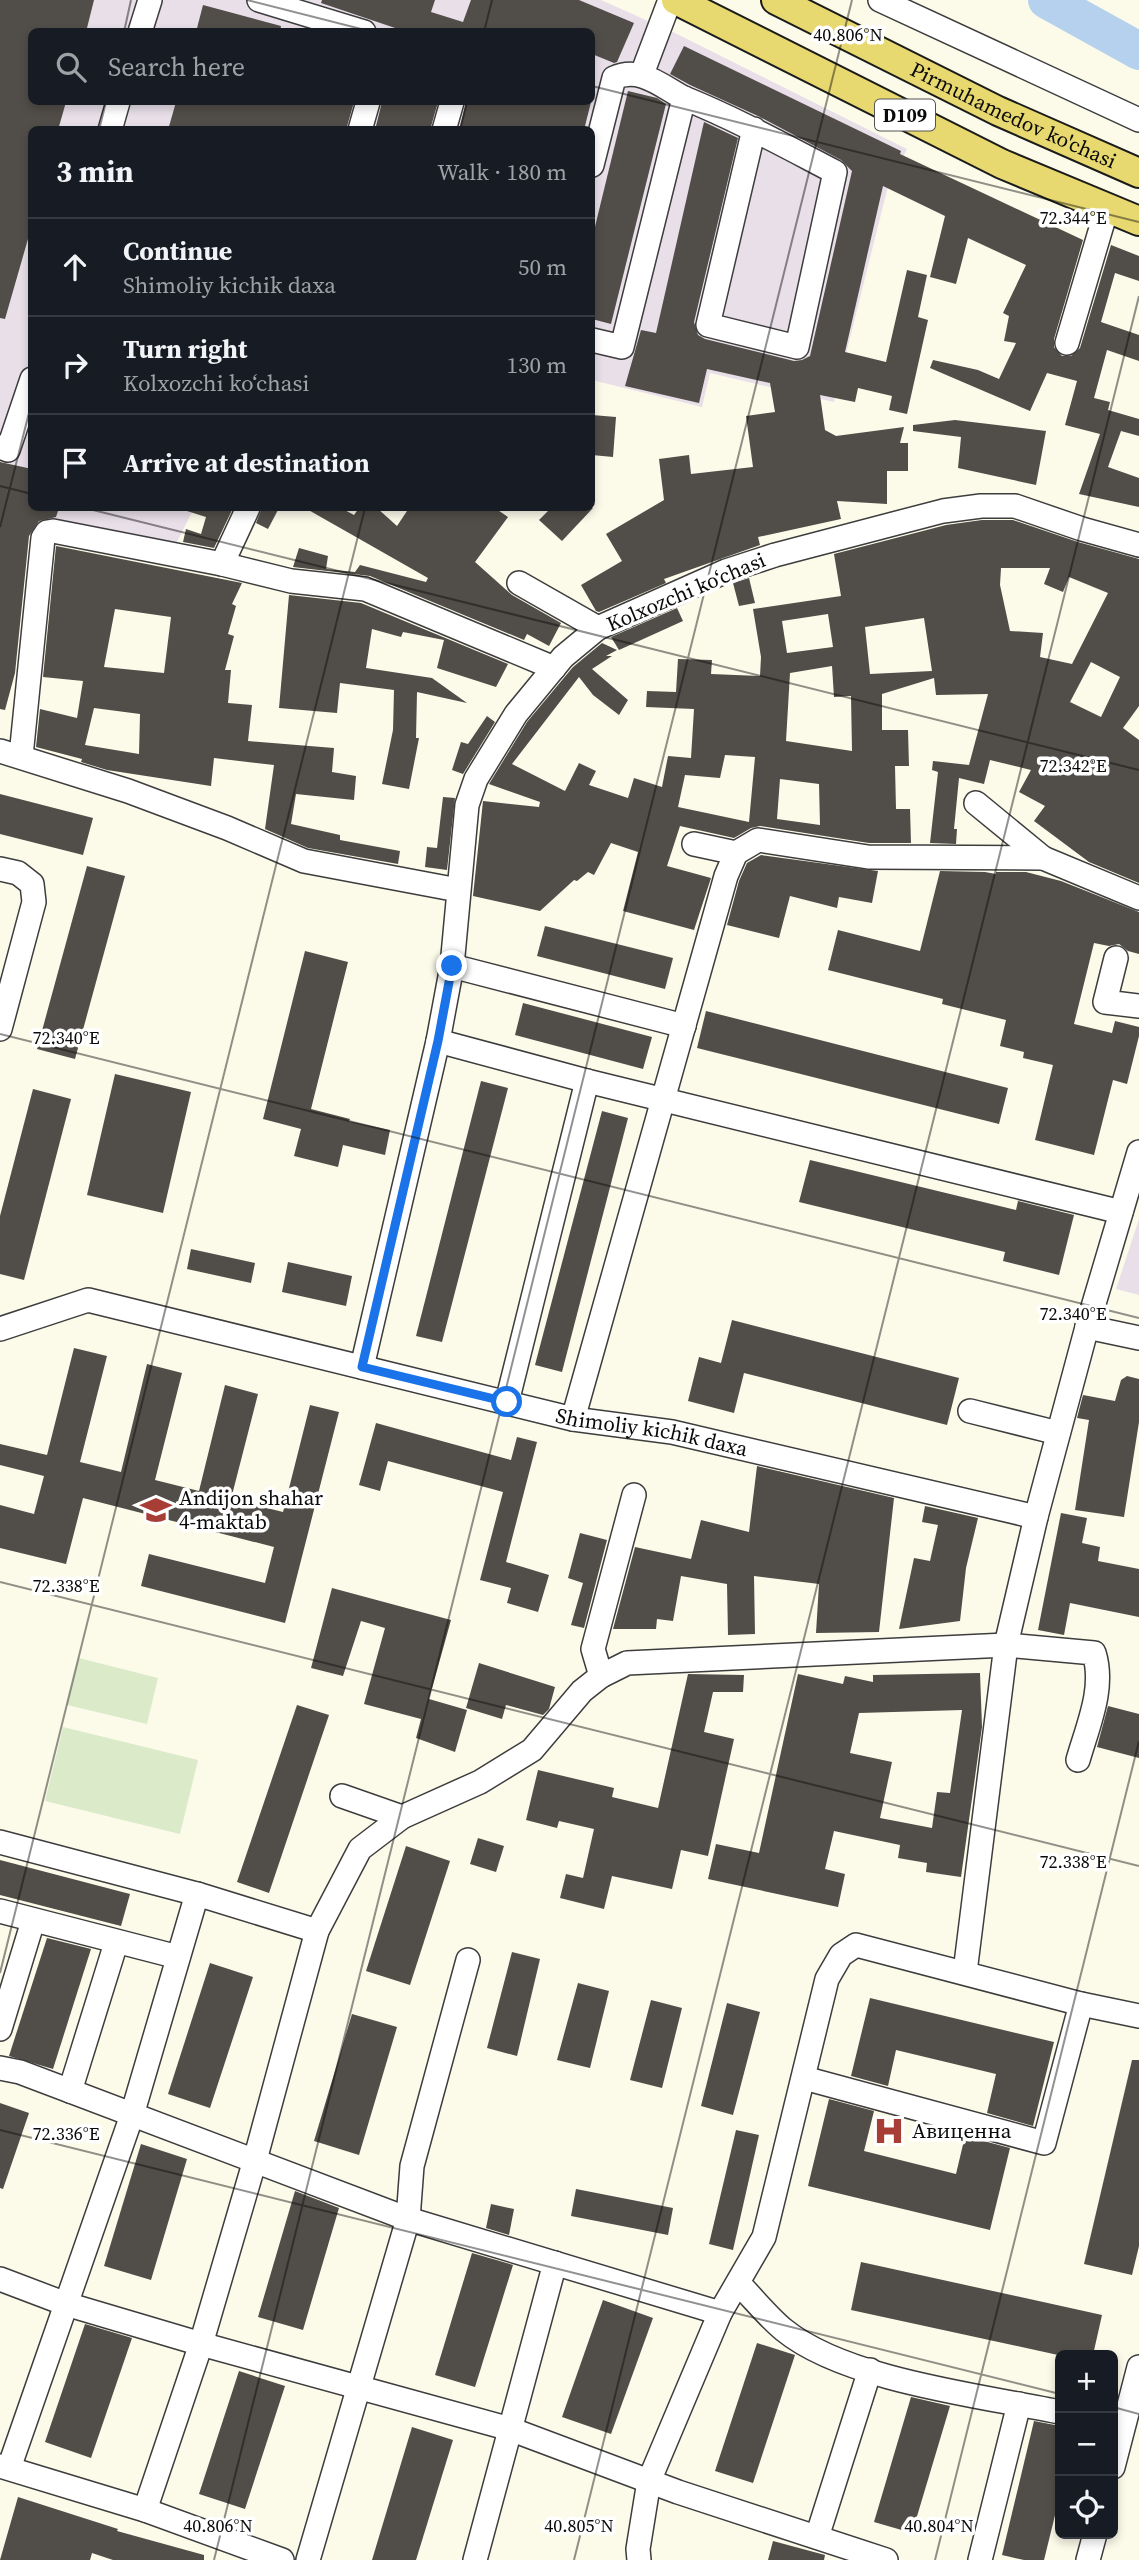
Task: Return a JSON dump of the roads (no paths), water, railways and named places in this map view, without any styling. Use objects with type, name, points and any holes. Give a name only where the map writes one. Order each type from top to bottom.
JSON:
[{"type":"main road","name":"D109","points":[[676,0],[1002,164],[1139,222]]},
{"type":"main road","name":"Pirmuhamedov ko'chasi","points":[[776,0],[998,111],[1139,173]]},
{"type":"street","points":[[141,28],[150,0]]},
{"type":"street","points":[[259,0],[350,28]]},
{"type":"street","points":[[642,74],[670,0]]},
{"type":"street","points":[[880,0],[1139,120]]},
{"type":"street","points":[[595,153],[614,78],[626,72],[642,74],[684,98],[754,129],[835,172],[797,347],[708,325],[754,129]]},
{"type":"street","points":[[595,341],[622,347],[684,98]]},
{"type":"street","points":[[111,126],[117,105]]},
{"type":"street","points":[[361,126],[367,105]]},
{"type":"street","points":[[445,126],[451,105]]},
{"type":"street","points":[[1067,343],[1107,208]]},
{"type":"street","points":[[0,447],[8,450],[28,397]]},
{"type":"street","name":"Kolxozchi koʻchasi","points":[[362,1367],[438,1041],[452,966],[467,805],[476,779],[516,714],[564,657],[598,628],[726,571],[775,555],[943,511],[981,506],[1015,506],[1139,545]]},
{"type":"street","points":[[222,564],[247,511]]},
{"type":"street","points":[[458,890],[304,860],[128,791],[11,754],[43,538],[47,532],[53,531],[222,564],[292,581],[365,589],[554,668]]},
{"type":"street","points":[[519,583],[598,628]]},
{"type":"street","points":[[976,803],[1043,858],[1139,898]]},
{"type":"street","points":[[573,1419],[726,876],[736,853],[758,840],[867,857],[1043,858]]},
{"type":"street","points":[[694,844],[736,853]]},
{"type":"street","points":[[0,869],[18,873],[32,884],[34,902],[0,1030]]},
{"type":"street","points":[[1116,958],[1105,1002],[1139,1006]]},
{"type":"street","points":[[452,966],[684,1027]]},
{"type":"street","points":[[438,1041],[587,1081],[1121,1212]]},
{"type":"street","points":[[507,1402],[587,1081]]},
{"type":"street","points":[[965,1972],[1006,1646],[1058,1433],[1139,1152]]},
{"type":"street","name":"Shimoliy kichik daxa","points":[[0,1329],[88,1300],[573,1419],[671,1432],[1036,1517]]},
{"type":"street","points":[[1087,1327],[1139,1338]]},
{"type":"street","points":[[970,1411],[1058,1433]]},
{"type":"street","points":[[601,1676],[593,1649],[634,1494]]},
{"type":"street","points":[[145,2511],[201,2344],[255,2160],[317,1931],[360,1849],[402,1817],[480,1782],[532,1750],[582,1691],[601,1676],[627,1663],[1006,1646],[1094,1653],[1100,1671],[1096,1696],[1078,1760]]},
{"type":"street","points":[[342,1796],[402,1817]]},
{"type":"street","points":[[0,1842],[197,1894],[317,1931]]},
{"type":"street","points":[[197,1894],[132,2115],[66,2304],[4,2467],[145,2511],[282,2560]]},
{"type":"street","points":[[0,1911],[178,1957]]},
{"type":"street","points":[[0,2029],[33,1921]]},
{"type":"street","points":[[70,2091],[116,1943]]},
{"type":"street","points":[[639,2560],[638,2549],[649,2481],[720,2313],[764,2237],[828,1979],[841,1955],[856,1945],[1081,2004],[1139,2016]]},
{"type":"street","points":[[308,2560],[408,2218],[412,2166],[468,1960]]},
{"type":"street","points":[[804,2078],[1044,2143],[1081,2004]]},
{"type":"street","points":[[0,2068],[20,2072],[408,2218],[720,2313]]},
{"type":"street","points":[[475,2560],[555,2263]]},
{"type":"street","points":[[0,2278],[66,2304],[201,2344],[510,2429],[649,2481],[886,2560]]},
{"type":"street","points":[[739,2284],[785,2330],[833,2359],[914,2382],[1055,2412]]},
{"type":"street","points":[[1118,2425],[1139,2367]]},
{"type":"street","points":[[817,2538],[870,2370]]},
{"type":"street","points":[[980,2560],[1018,2404]]},
{"type":"street","points":[[1088,2560],[1094,2539]]},
{"type":"waterway","points":[[1047,0],[1139,51]]},
{"type":"place","name":"Andijon shahar 4-maktab","points":[[156,1510]]},
{"type":"place","name":"Авиценна","points":[[889,2131]]}]
